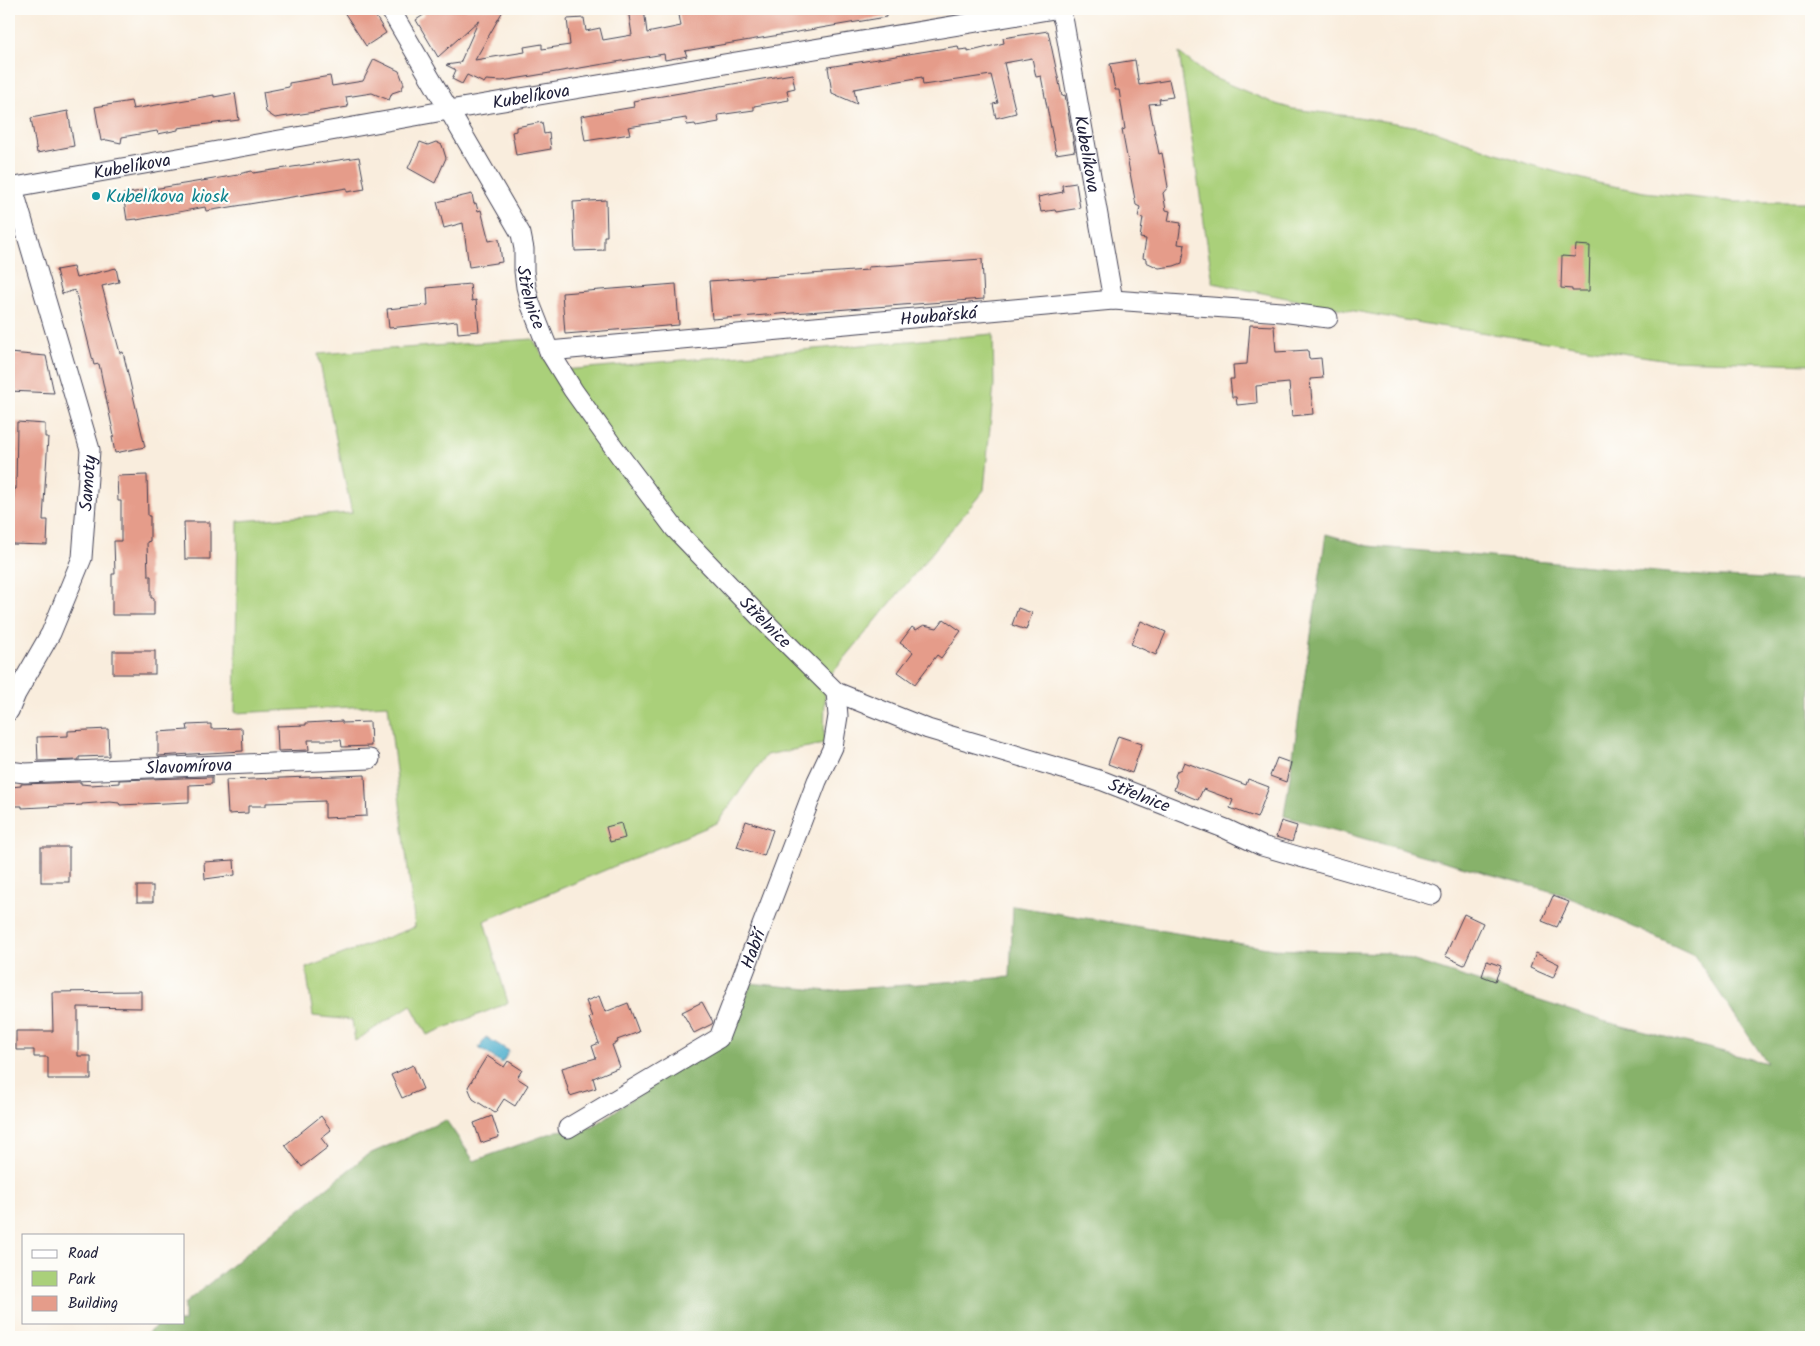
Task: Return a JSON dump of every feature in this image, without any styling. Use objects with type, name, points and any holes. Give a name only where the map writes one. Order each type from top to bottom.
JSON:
[{"type":"street","name":"Střelnice","points":[[390,9],[521,234],[524,249],[526,287],[530,303],[549,351],[573,390],[675,529],[836,692],[928,729],[1103,781],[1226,829],[1262,846],[1432,895]]},
{"type":"street","name":"Kubelíkova","points":[[11,188],[449,110],[1054,9]]},
{"type":"street","name":"Kubelíkova","points":[[1060,9],[1114,300]]},
{"type":"street","name":"Samoty","points":[[9,711],[16,694],[50,634],[82,558],[90,450],[11,188]]},
{"type":"street","name":"Houbařská","points":[[549,351],[1114,300],[1282,312],[1328,318]]},
{"type":"street","name":"Habří","points":[[568,1128],[720,1038],[810,799],[833,747],[838,716],[836,692]]},
{"type":"street","name":"Slavomírova","points":[[9,771],[25,773],[370,759]]},
{"type":"green space","points":[[1179,53],[1209,76],[1276,104],[1293,109],[1426,128],[1531,165],[1598,183],[1644,192],[1735,202],[1811,202],[1811,364],[1669,360],[1439,326],[1213,283]]},
{"type":"green space","points":[[993,334],[994,385],[984,490],[830,676],[825,692],[824,744],[766,755],[717,823],[484,921],[508,1003],[427,1035],[411,1005],[355,1041],[352,1020],[313,1016],[306,968],[415,927],[388,705],[235,713],[238,521],[352,513],[318,354],[533,339],[552,371]]},
{"type":"green space","points":[[1326,534],[1368,546],[1701,576],[1811,581],[1811,1337],[143,1337],[159,1324],[185,1324],[185,1303],[367,1155],[446,1120],[474,1161],[557,1131],[593,1127],[661,1078],[728,1043],[751,983],[828,991],[1010,977],[1013,906],[1273,949],[1389,953],[1603,1021],[1767,1063],[1694,955],[1564,895],[1284,816]]},
{"type":"water","points":[[486,1037],[509,1051],[502,1063],[479,1048]]},
{"type":"building","points":[[342,9],[371,9],[386,33],[366,46]]},
{"type":"building","points":[[421,9],[504,9],[475,60],[525,52],[524,47],[542,44],[542,49],[570,45],[567,19],[584,18],[586,31],[600,28],[603,40],[632,35],[628,9],[644,9],[647,33],[681,26],[678,9],[744,9],[745,13],[768,9],[886,9],[886,17],[685,51],[687,56],[665,60],[664,54],[502,81],[486,80],[484,83],[467,75],[462,84],[452,79],[456,70],[446,65],[460,63],[479,20],[438,57],[416,20],[425,14]]},
{"type":"building","points":[[1048,31],[1062,96],[1065,95],[1075,151],[1056,154],[1041,76],[1036,77],[1032,58],[1004,63],[1016,113],[996,118],[993,104],[998,103],[991,75],[923,85],[922,77],[854,89],[857,104],[832,93],[828,67],[958,46],[959,50],[968,49],[968,52],[1004,43],[1003,38]]},
{"type":"building","points":[[374,59],[399,71],[404,84],[401,90],[392,93],[389,100],[372,93],[346,97],[348,107],[275,118],[266,112],[263,92],[289,87],[289,83],[330,76],[332,86],[363,81]]},
{"type":"building","points":[[1135,60],[1139,85],[1169,80],[1173,97],[1159,99],[1160,103],[1149,104],[1159,154],[1162,153],[1168,187],[1163,193],[1166,210],[1170,211],[1168,221],[1181,223],[1178,244],[1185,245],[1182,263],[1174,266],[1159,268],[1146,262],[1146,259],[1143,258],[1146,239],[1140,238],[1143,218],[1138,217],[1140,207],[1136,205],[1122,130],[1125,129],[1119,90],[1115,90],[1110,64]]},
{"type":"building","points":[[792,74],[795,88],[787,90],[789,100],[754,106],[754,110],[718,115],[719,122],[696,126],[695,124],[687,125],[686,118],[628,127],[630,134],[585,141],[581,116],[634,107],[633,101]]},
{"type":"building","points":[[235,93],[239,120],[178,128],[178,130],[158,134],[157,131],[122,137],[121,143],[107,140],[101,141],[95,107],[131,101],[133,109]]},
{"type":"building","points":[[68,111],[74,146],[37,153],[31,118]]},
{"type":"building","points":[[542,122],[544,134],[549,133],[551,149],[516,155],[512,132],[516,131],[516,127]]},
{"type":"building","points":[[420,142],[428,145],[436,142],[442,145],[446,158],[435,183],[408,168]]},
{"type":"building","points":[[359,157],[365,189],[347,192],[347,188],[206,211],[205,207],[137,220],[127,220],[123,194],[252,171],[253,173]]},
{"type":"building","points":[[1076,183],[1080,208],[1056,212],[1055,210],[1041,212],[1038,197],[1063,192],[1062,185]]},
{"type":"building","points":[[472,194],[474,204],[476,203],[478,211],[481,210],[489,241],[499,239],[502,262],[469,267],[463,223],[444,228],[437,202]]},
{"type":"building","points":[[606,200],[607,236],[604,236],[604,250],[575,251],[573,202]]},
{"type":"building","points":[[1576,245],[1590,246],[1589,291],[1572,291],[1572,289],[1561,288],[1562,256],[1575,257]]},
{"type":"building","points":[[982,259],[984,299],[712,319],[709,281],[868,270],[868,267]]},
{"type":"building","points":[[73,267],[76,278],[116,268],[119,282],[102,286],[120,353],[123,352],[145,447],[115,453],[112,437],[114,436],[99,364],[94,365],[75,290],[62,294],[56,270]]},
{"type":"building","points":[[470,284],[472,301],[476,300],[479,331],[458,333],[457,321],[389,328],[387,309],[428,305],[427,288]]},
{"type":"building","points":[[676,284],[679,325],[565,334],[562,293]]},
{"type":"building","points":[[1250,325],[1274,326],[1276,352],[1308,350],[1309,359],[1321,358],[1323,378],[1310,379],[1313,414],[1292,416],[1289,383],[1256,386],[1257,403],[1237,405],[1236,397],[1232,397],[1230,379],[1234,379],[1233,365],[1247,364]]},
{"type":"building","points":[[9,353],[46,356],[54,393],[9,391]]},
{"type":"building","points":[[17,422],[45,424],[45,437],[48,437],[43,520],[48,520],[47,545],[12,544],[14,489],[16,489]]},
{"type":"building","points":[[147,475],[148,516],[150,516],[150,541],[147,542],[148,576],[151,576],[151,598],[154,598],[154,615],[112,615],[112,574],[115,574],[114,541],[121,541],[121,501],[118,501],[117,476]]},
{"type":"building","points":[[184,522],[210,522],[210,559],[185,559]]},
{"type":"building","points":[[1018,608],[1032,613],[1026,630],[1012,625]]},
{"type":"building","points":[[944,619],[961,631],[941,658],[937,655],[915,684],[898,672],[913,652],[900,643],[912,627],[916,630],[924,625],[937,628]]},
{"type":"building","points":[[1141,621],[1166,632],[1156,655],[1131,644]]},
{"type":"building","points":[[113,651],[155,651],[155,674],[113,674]]},
{"type":"building","points":[[342,721],[342,723],[370,722],[371,746],[342,747],[341,740],[308,740],[309,750],[278,751],[277,726]]},
{"type":"building","points":[[211,724],[211,729],[242,728],[243,751],[158,756],[158,732],[188,730],[187,725]]},
{"type":"building","points":[[108,729],[109,756],[79,757],[79,760],[38,761],[37,737],[68,736],[68,731]]},
{"type":"building","points":[[1118,736],[1142,744],[1132,773],[1108,764]]},
{"type":"building","points":[[1277,758],[1291,763],[1286,782],[1270,776]]},
{"type":"building","points":[[1184,762],[1246,785],[1248,779],[1269,787],[1257,818],[1230,808],[1233,800],[1203,789],[1198,800],[1174,790],[1177,780],[1175,776]]},
{"type":"building","points":[[365,775],[367,816],[325,818],[325,801],[266,803],[266,806],[248,806],[248,813],[228,814],[226,780]]},
{"type":"building","points":[[212,777],[212,784],[189,785],[189,802],[120,805],[119,803],[110,802],[22,808],[22,806],[12,806],[11,787],[21,786],[21,784],[81,782],[81,784],[91,785],[119,783],[119,780]]},
{"type":"building","points":[[746,821],[773,830],[764,856],[737,847]]},
{"type":"building","points":[[1281,821],[1297,826],[1292,842],[1276,837]]},
{"type":"building","points":[[621,823],[625,838],[610,842],[606,827]]},
{"type":"building","points":[[41,847],[69,847],[69,882],[41,882]]},
{"type":"building","points":[[234,860],[235,875],[205,879],[204,862]]},
{"type":"building","points":[[137,886],[153,886],[153,902],[137,902]]},
{"type":"building","points":[[1553,896],[1569,902],[1557,927],[1542,921]]},
{"type":"building","points":[[1464,914],[1483,923],[1464,965],[1445,956]]},
{"type":"building","points":[[1536,953],[1559,964],[1553,978],[1530,968]]},
{"type":"building","points":[[1487,961],[1501,966],[1495,981],[1482,976]]},
{"type":"building","points":[[141,991],[141,1008],[78,1007],[78,1056],[91,1056],[91,1079],[48,1079],[48,1057],[34,1057],[34,1050],[16,1050],[16,1031],[53,1031],[52,992]]},
{"type":"building","points":[[599,996],[605,1012],[628,1003],[639,1032],[617,1040],[618,1042],[612,1045],[620,1067],[593,1078],[596,1088],[570,1096],[562,1068],[596,1058],[592,1046],[599,1043],[589,1018],[592,1017],[586,1001]]},
{"type":"building","points":[[702,1002],[713,1022],[694,1033],[682,1012]]},
{"type":"building","points":[[487,1056],[504,1067],[508,1061],[522,1070],[517,1078],[528,1085],[515,1106],[504,1099],[495,1113],[473,1099],[468,1087]]},
{"type":"building","points":[[413,1065],[423,1089],[402,1098],[391,1075]]},
{"type":"building","points":[[321,1116],[331,1130],[321,1138],[328,1147],[302,1167],[285,1145]]},
{"type":"building","points":[[492,1116],[499,1137],[481,1143],[474,1123]]},
{"type":"place","name":"Kubelíkova kiosk","points":[[96,196]]}]
